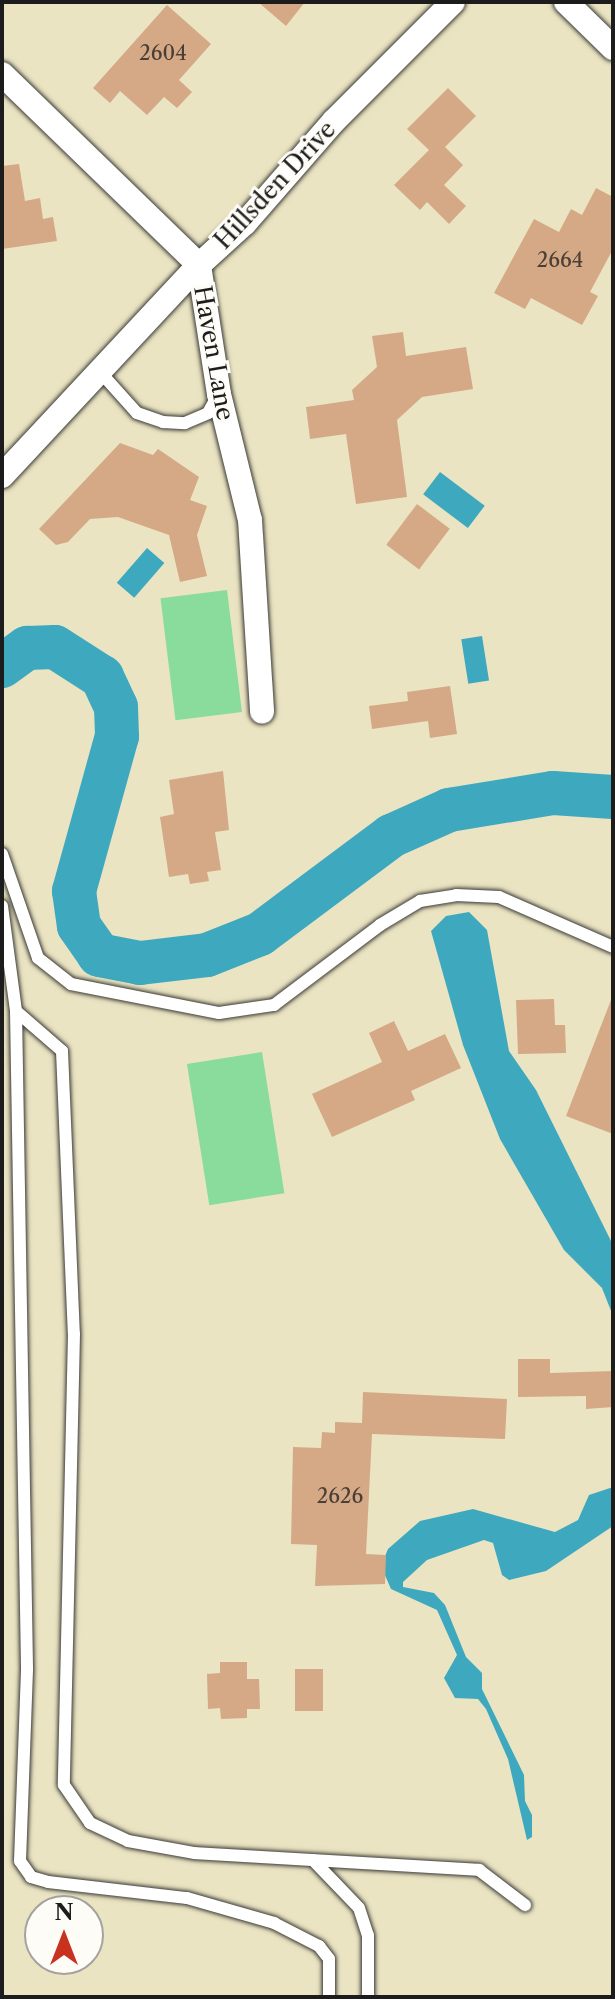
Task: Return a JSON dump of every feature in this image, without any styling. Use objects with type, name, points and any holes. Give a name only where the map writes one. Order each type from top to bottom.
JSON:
[{"type":"street","name":"Hillsden Drive","points":[[2,476],[102,374],[199,265],[245,223],[334,121],[453,2]]},
{"type":"street","points":[[566,2],[613,48]]},
{"type":"street","name":"Haven Lane","points":[[2,74],[199,265],[219,394],[250,520],[262,712]]},
{"type":"lane","points":[[102,374],[137,413],[163,422],[185,423],[208,413],[219,394]]},
{"type":"lane","points":[[2,854],[38,958],[71,984],[219,1013],[274,1005],[420,901],[456,895],[499,897],[613,947]]},
{"type":"lane","points":[[14,888],[2,906],[16,1011],[27,1670],[20,1861],[31,1877],[48,1882],[187,1898],[274,1923],[319,1946],[329,1959],[329,1997]]},
{"type":"lane","points":[[16,1011],[62,1051],[74,1334],[64,1785],[90,1823],[128,1841],[195,1853],[479,1870],[525,1905]]},
{"type":"lane","points":[[313,1860],[359,1908],[368,1935],[368,1997]]},
{"type":"green space","points":[[227,590],[242,712],[175,720],[160,598]]},
{"type":"green space","points":[[262,1052],[284,1193],[209,1205],[187,1064]]},
{"type":"water","points":[[440,472],[485,506],[468,528],[423,494]]},
{"type":"water","points":[[147,548],[164,563],[134,598],[117,583]]},
{"type":"water","points":[[482,636],[489,680],[468,684],[461,639]]},
{"type":"water","points":[[469,912],[487,930],[509,1051],[536,1090],[613,1245],[613,1316],[602,1288],[564,1250],[500,1139],[463,1045],[431,931],[446,916]]},
{"type":"water","points":[[613,1487],[613,1526],[546,1571],[509,1580],[502,1575],[493,1543],[484,1540],[427,1560],[403,1582],[403,1587],[434,1593],[445,1605],[466,1657],[482,1673],[482,1689],[524,1775],[525,1801],[532,1815],[532,1837],[527,1840],[508,1759],[486,1709],[478,1699],[455,1698],[444,1678],[457,1655],[437,1610],[391,1589],[381,1566],[388,1549],[420,1521],[473,1509],[555,1532],[578,1520],[589,1495]]},
{"type":"building","points":[[258,2],[305,2],[286,26]]},
{"type":"building","points":[[167,5],[211,44],[179,80],[192,92],[177,108],[164,97],[147,115],[120,91],[110,103],[93,88]]},
{"type":"building","points":[[448,88],[476,116],[445,147],[463,165],[444,185],[466,206],[449,224],[427,202],[420,210],[394,185],[429,150],[407,129]]},
{"type":"building","points":[[19,164],[25,201],[40,198],[43,219],[53,217],[57,241],[2,249],[2,166]]},
{"type":"building","points":[[596,188],[613,197],[613,249],[590,292],[598,296],[582,325],[531,298],[525,309],[494,293],[534,219],[559,232],[571,209],[582,215]]},
{"type":"building","points":[[403,332],[406,356],[466,347],[473,389],[422,397],[397,420],[407,497],[356,504],[346,434],[310,439],[306,407],[354,400],[352,390],[377,367],[372,336]]},
{"type":"building","points":[[120,443],[153,455],[158,449],[199,477],[190,500],[207,506],[197,535],[207,576],[180,582],[169,535],[118,517],[90,519],[68,542],[56,545],[39,529]]},
{"type":"building","points":[[417,504],[450,529],[419,569],[386,545]]},
{"type":"building","points":[[450,686],[457,734],[430,738],[428,721],[372,729],[369,706],[408,701],[407,692]]},
{"type":"building","points":[[223,771],[229,830],[215,832],[221,870],[207,872],[209,881],[190,884],[188,874],[169,877],[160,817],[174,814],[169,780]]},
{"type":"building","points":[[554,999],[555,1025],[565,1025],[566,1053],[518,1054],[516,1000]]},
{"type":"building","points":[[613,1000],[613,1134],[566,1116]]},
{"type":"building","points":[[394,1021],[408,1051],[445,1034],[461,1068],[411,1091],[415,1100],[332,1137],[312,1094],[382,1062],[369,1033]]},
{"type":"building","points":[[518,1359],[550,1359],[550,1373],[613,1371],[613,1407],[586,1409],[586,1396],[518,1397]]},
{"type":"building","points":[[363,1392],[507,1399],[505,1439],[372,1434],[366,1554],[386,1555],[385,1584],[315,1586],[317,1545],[291,1544],[293,1447],[321,1448],[322,1432],[335,1433],[335,1422],[362,1423]]},
{"type":"building","points":[[220,1662],[247,1662],[247,1679],[259,1679],[260,1709],[247,1709],[247,1718],[221,1719],[220,1708],[208,1709],[207,1674],[220,1673]]},
{"type":"building","points":[[295,1669],[323,1669],[323,1711],[295,1711]]},
{"type":"waterway","points":[[2,666],[27,648],[55,647],[102,677],[116,707],[117,736],[74,891],[79,926],[99,955],[140,963],[207,955],[260,934],[391,836],[449,810],[553,793],[613,797]]}]
